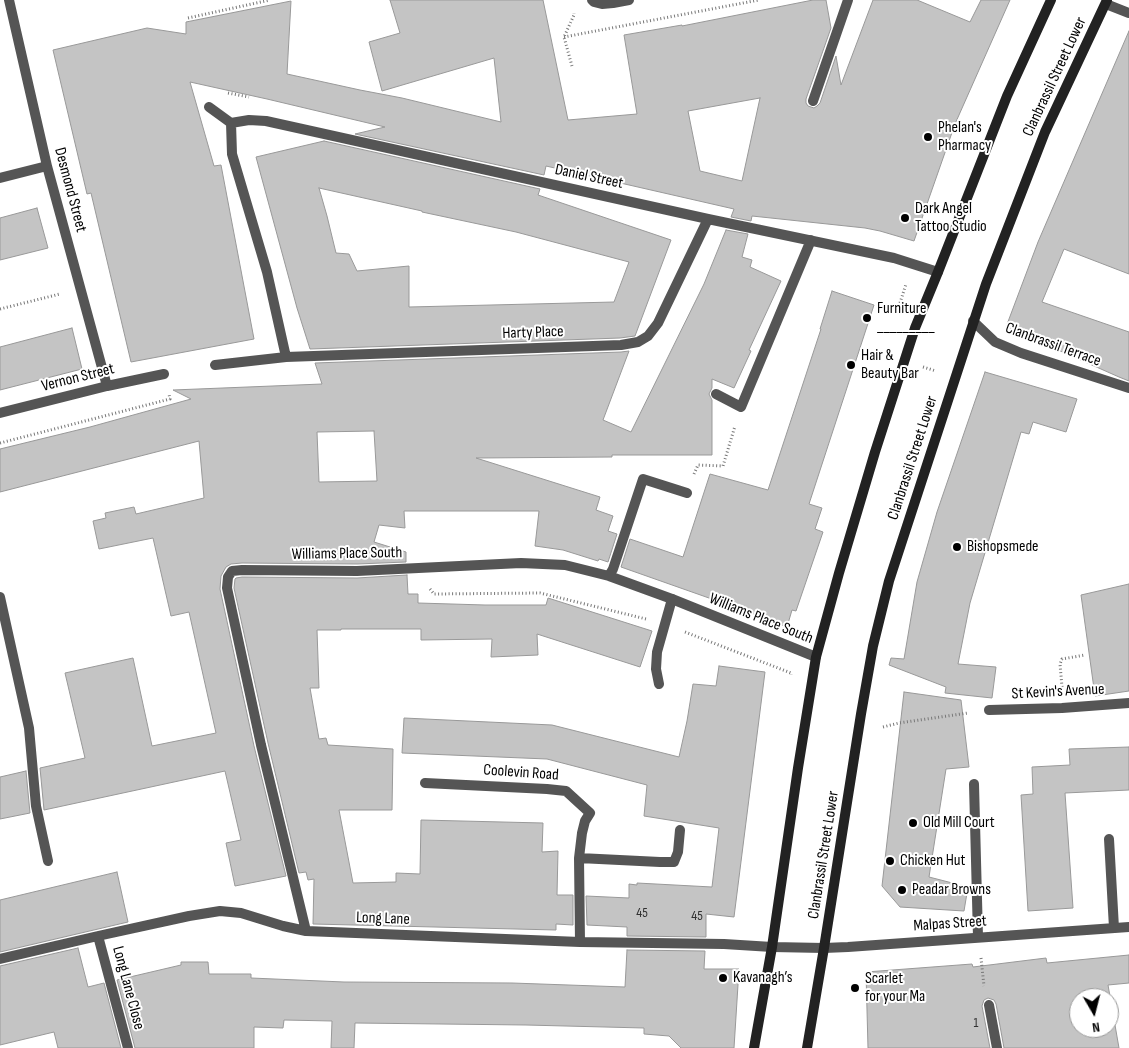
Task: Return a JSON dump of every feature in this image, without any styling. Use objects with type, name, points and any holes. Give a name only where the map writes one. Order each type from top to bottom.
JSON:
[{"type":"main road","name":"Clanbrassil Street Lower","points":[[754,1048],[772,948],[816,657],[839,573],[915,328],[1007,96],[1050,0]]},
{"type":"main road","name":"Clanbrassil Street Lower","points":[[807,1048],[873,646],[889,581],[986,284],[1045,132],[1107,2]]},
{"type":"street","name":"Desmond Street","points":[[9,0],[47,166],[108,386]]},
{"type":"street","points":[[592,0],[602,4],[630,0]]},
{"type":"street","points":[[813,101],[848,0]]},
{"type":"street","points":[[1107,2],[1129,13]]},
{"type":"street","points":[[209,107],[232,123],[232,154],[267,272],[286,357]]},
{"type":"street","name":"Daniel Street","points":[[232,123],[249,120],[266,121],[708,219],[894,258],[938,272]]},
{"type":"street","points":[[0,178],[47,166]]},
{"type":"street","name":"Harty Place","points":[[215,365],[286,357],[621,345],[638,342],[648,336],[658,324],[708,219]]},
{"type":"street","points":[[716,394],[741,407],[811,240]]},
{"type":"street","name":"Clanbrassil Terrace","points":[[973,321],[995,342],[1021,353],[1129,388]]},
{"type":"street","name":"Vernon Street","points":[[0,414],[108,386],[164,374]]},
{"type":"street","points":[[609,576],[643,479],[686,493]]},
{"type":"street","name":"Williams Place South","points":[[306,931],[261,745],[227,588],[228,577],[232,571],[357,571],[521,563],[565,565],[609,576],[672,599],[816,657]]},
{"type":"street","points":[[0,597],[29,728],[36,806],[48,861]]},
{"type":"street","points":[[659,684],[656,670],[657,652],[672,599]]},
{"type":"street","name":"St Kevin's Avenue","points":[[989,710],[1062,708],[1129,703]]},
{"type":"street","name":"Coolevin Road","points":[[425,783],[566,791],[590,813],[583,827],[579,858],[580,942]]},
{"type":"street","points":[[974,784],[978,937]]},
{"type":"street","points":[[579,858],[674,862],[678,852],[680,830]]},
{"type":"street","points":[[1109,839],[1114,928]]},
{"type":"street","name":"Long Lane","points":[[0,959],[189,916],[220,911],[241,912],[282,926],[306,931],[580,942],[724,944],[772,948]]},
{"type":"street","name":"Malpas Street","points":[[772,948],[824,948],[1129,927]]},
{"type":"street","name":"Long Lane Close","points":[[98,936],[128,1048]]},
{"type":"street","points":[[989,1005],[997,1048]]},
{"type":"path","points":[[188,18],[270,0]]},
{"type":"path","points":[[564,36],[759,0]]},
{"type":"path","points":[[572,8],[574,15],[564,36],[572,66]]},
{"type":"path","points":[[0,308],[62,293]]},
{"type":"path","points":[[0,442],[170,399],[164,374]]},
{"type":"path","points":[[686,493],[698,465],[723,466],[741,407]]},
{"type":"path","points":[[429,588],[434,594],[540,593],[665,624],[791,673]]},
{"type":"path","points":[[1062,708],[1060,664],[1062,659],[1085,655]]},
{"type":"path","points":[[883,727],[989,710]]},
{"type":"path","points":[[978,937],[985,994],[989,1005]]},
{"type":"building","points":[[390,0],[543,0],[568,120],[637,114],[624,35],[682,26],[813,0],[826,0],[831,28],[806,99],[808,106],[814,108],[820,103],[836,56],[841,85],[873,0],[917,0],[970,22],[981,0],[1010,0],[955,124],[914,241],[865,228],[752,216],[751,221],[731,217],[734,209],[546,166],[544,175],[355,134],[385,127],[190,82],[214,166],[221,165],[254,339],[131,362],[91,193],[87,194],[53,50],[147,28],[186,34],[186,22],[291,1],[287,74],[402,98],[501,122],[494,58],[382,91],[369,42],[400,33]],"holes":[[[760,98],[742,181],[700,171],[688,111]]]},
{"type":"building","points":[[1129,31],[1129,274],[1064,249],[1042,302],[1129,332],[1129,381],[1006,327],[1038,242]]},
{"type":"building","points":[[324,141],[540,189],[538,195],[671,240],[635,336],[310,349],[256,157]],"holes":[[[319,188],[516,232],[629,262],[614,302],[409,307],[409,266],[357,271],[349,254],[336,253]]]},
{"type":"building","points":[[37,208],[48,248],[0,260],[0,218]]},
{"type":"building","points":[[726,230],[748,234],[742,257],[752,260],[750,267],[781,281],[749,350],[751,351],[734,388],[712,379],[712,388],[709,394],[712,400],[712,455],[476,458],[600,497],[596,510],[613,516],[608,531],[617,534],[608,562],[599,559],[598,561],[563,550],[535,546],[539,511],[404,511],[405,528],[379,525],[374,542],[406,552],[406,562],[357,564],[242,563],[231,564],[226,567],[221,576],[220,589],[254,746],[286,876],[235,886],[226,843],[241,840],[225,771],[44,810],[40,768],[85,758],[65,673],[133,658],[152,746],[216,733],[189,612],[171,616],[153,538],[99,549],[93,521],[106,518],[105,513],[134,507],[136,514],[204,498],[199,441],[0,492],[0,449],[90,427],[191,399],[173,390],[322,384],[315,363],[629,351],[603,420],[631,432],[704,284]],"holes":[[[374,431],[377,481],[319,482],[317,432]]]},
{"type":"building","points":[[832,291],[874,305],[809,504],[822,508],[815,529],[823,532],[796,611],[792,610],[787,627],[621,567],[630,539],[683,557],[710,474],[768,490]]},
{"type":"building","points":[[72,328],[82,369],[0,390],[0,347]]},
{"type":"building","name":"Bishopsmede","points":[[985,372],[1077,399],[1066,432],[1033,422],[1029,434],[1021,432],[970,603],[958,664],[996,667],[992,698],[945,693],[946,687],[889,665],[891,658],[904,659],[917,582],[937,512]]},
{"type":"building","points":[[407,575],[408,594],[418,594],[418,603],[546,605],[548,598],[652,631],[640,667],[537,634],[538,655],[491,657],[492,639],[421,640],[421,629],[317,630],[319,688],[310,688],[319,739],[326,738],[328,745],[393,749],[392,810],[339,810],[353,883],[396,882],[396,873],[420,874],[421,820],[543,823],[542,852],[558,851],[557,895],[573,895],[573,925],[556,924],[556,930],[313,924],[314,879],[308,880],[306,872],[299,873],[234,588],[235,579],[242,577],[357,578]]},
{"type":"building","points":[[1129,584],[1129,691],[1095,696],[1081,595]]},
{"type":"building","points":[[719,666],[765,672],[734,917],[706,914],[706,937],[627,936],[627,927],[587,925],[586,896],[629,898],[629,884],[637,885],[637,883],[712,887],[719,828],[644,816],[647,785],[547,759],[402,753],[404,718],[552,725],[679,757],[693,684],[716,686]]},
{"type":"building","name":"Old Mill Court","points":[[904,692],[961,700],[969,767],[946,769],[929,877],[968,887],[964,911],[900,907],[882,886]]},
{"type":"building","points":[[1129,747],[1129,790],[1065,793],[1073,908],[1028,911],[1021,795],[1033,794],[1032,767],[1070,765],[1069,749]]},
{"type":"building","points":[[26,771],[30,813],[0,819],[0,777]]},
{"type":"building","points":[[117,872],[128,922],[0,952],[0,900]]},
{"type":"building","points":[[78,948],[88,987],[104,983],[121,1048],[58,1048],[54,1032],[0,1045],[0,966]]},
{"type":"building","points":[[627,950],[705,951],[704,969],[739,969],[734,1048],[681,1048],[669,1036],[644,1034],[644,1028],[355,1023],[354,1048],[331,1048],[332,1021],[284,1020],[283,1028],[254,1027],[254,1048],[135,1048],[117,980],[181,965],[181,962],[208,962],[209,974],[251,974],[251,978],[344,982],[512,983],[625,987]]},
{"type":"building","points":[[1129,955],[1129,983],[1108,985],[1109,988],[1069,988],[1069,1038],[1117,1038],[1119,1048],[1004,1048],[996,1004],[994,1000],[988,998],[984,1000],[982,1006],[990,1048],[868,1048],[866,972],[972,964],[973,967],[1046,958],[1047,963]]},
{"type":"place","name":"Phelan's Pharmacy","points":[[928,137]]},
{"type":"place","name":"Dark Angel Tattoo Studio","points":[[905,218]]},
{"type":"place","name":"Furniture _________","points":[[867,318]]},
{"type":"place","name":"Hair & Beauty Bar","points":[[851,365]]},
{"type":"place","name":"Bishopsmede","points":[[957,547]]},
{"type":"place","name":"Old Mill Court","points":[[913,823]]},
{"type":"place","name":"Chicken Hut","points":[[890,861]]},
{"type":"place","name":"Peadar Browns","points":[[902,890]]},
{"type":"place","name":"Kavanagh’s","points":[[723,978]]},
{"type":"place","name":"Scarlet for your Ma","points":[[855,988]]}]
